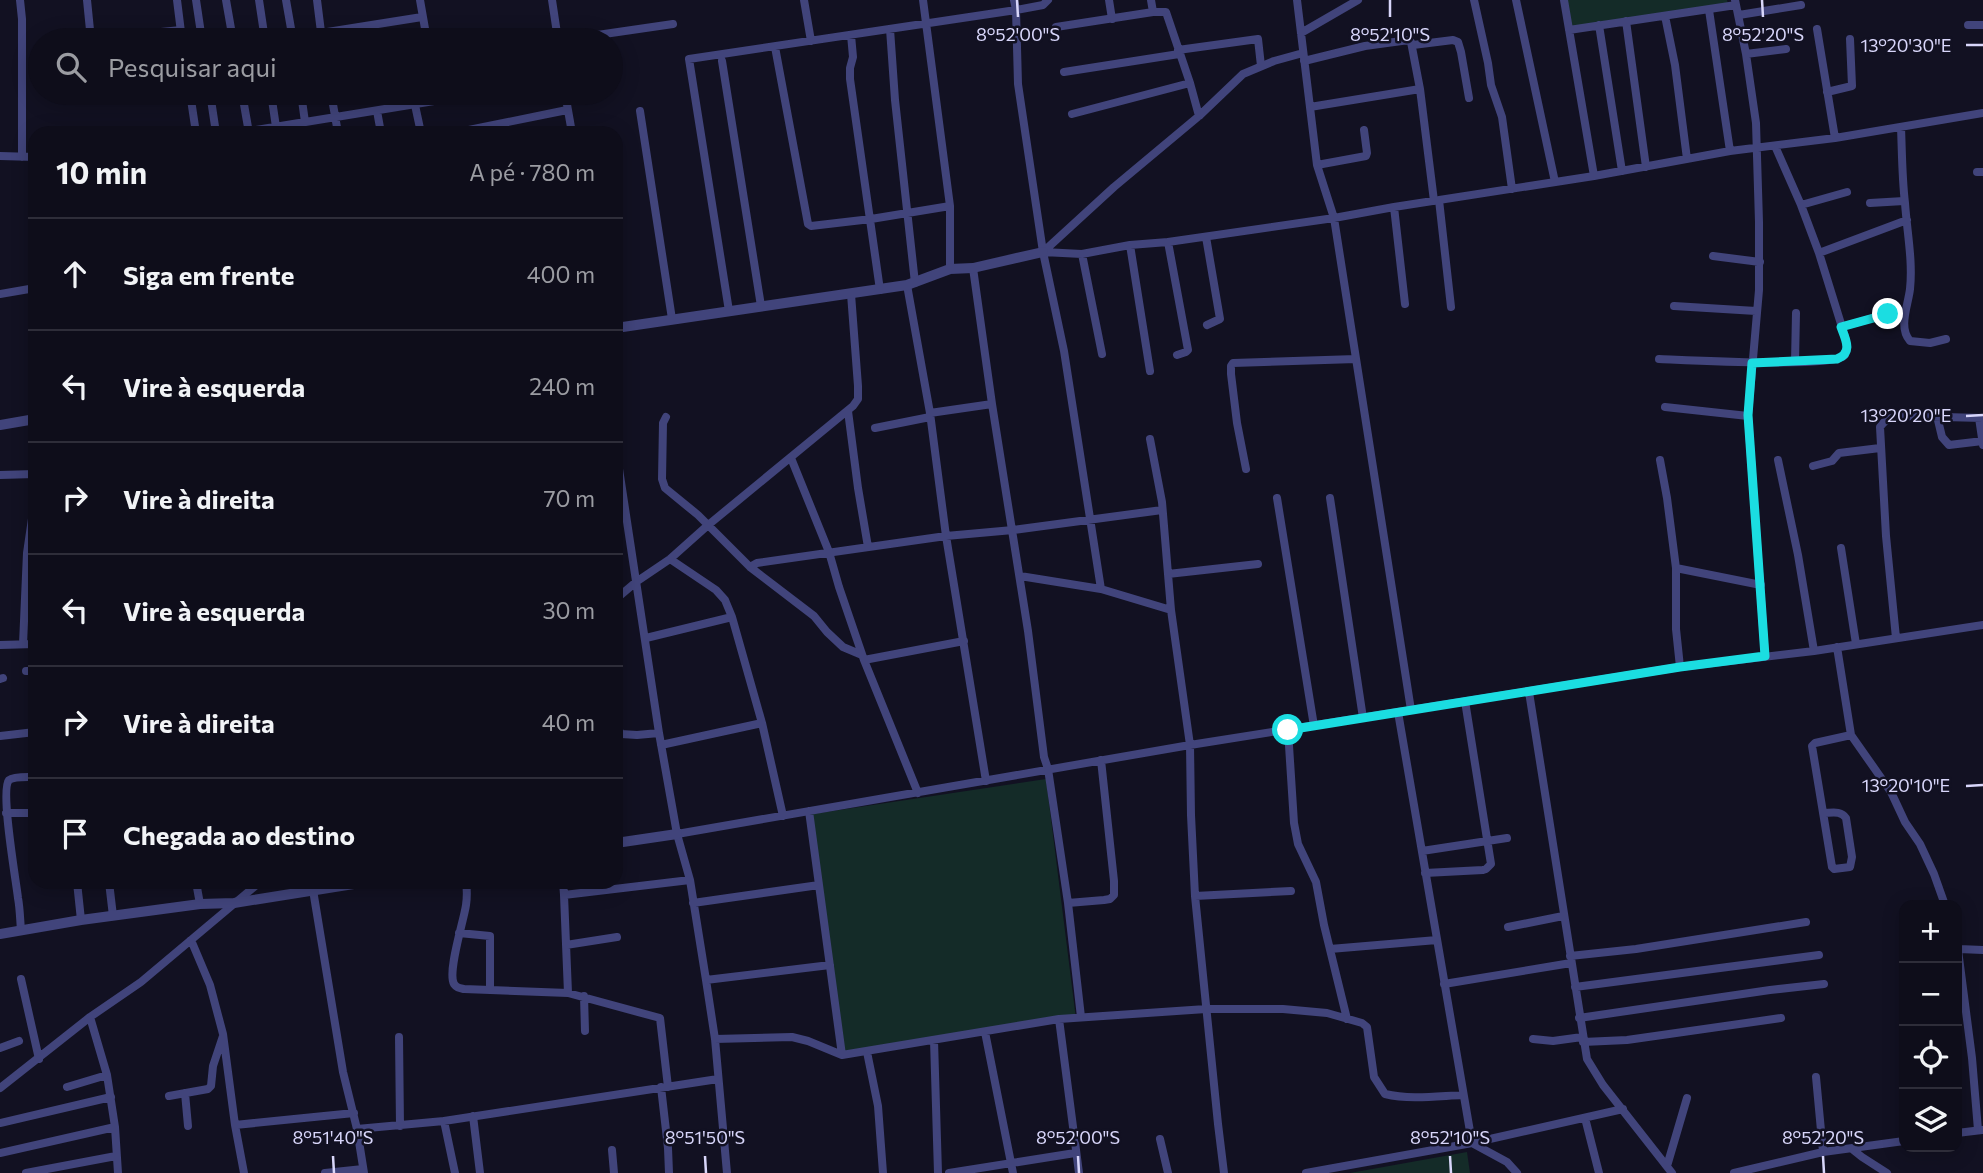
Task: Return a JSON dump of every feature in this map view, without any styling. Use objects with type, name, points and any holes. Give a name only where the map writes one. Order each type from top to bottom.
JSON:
[{"type":"street","points":[[20,0],[22,157]]},
{"type":"street","points":[[87,0],[90,28]]},
{"type":"street","points":[[177,0],[181,28]]},
{"type":"street","points":[[196,0],[200,28]]},
{"type":"street","points":[[226,0],[231,28]]},
{"type":"street","points":[[259,0],[263,28]]},
{"type":"street","points":[[286,0],[291,28]]},
{"type":"street","points":[[317,0],[321,28]]},
{"type":"street","points":[[420,0],[424,28]]},
{"type":"street","points":[[552,0],[558,28]]},
{"type":"street","points":[[804,0],[811,41]]},
{"type":"street","points":[[923,0],[950,206],[950,269]]},
{"type":"street","points":[[1014,0],[1018,84],[1042,252],[1064,351],[1101,589]]},
{"type":"street","points":[[729,311],[689,59],[1016,10],[1043,5],[1048,0]]},
{"type":"street","points":[[1109,0],[1112,19]]},
{"type":"street","points":[[1151,0],[1153,12]]},
{"type":"street","points":[[1297,0],[1317,164],[1334,218],[1411,710]]},
{"type":"street","points":[[1301,33],[1358,0]]},
{"type":"street","points":[[1474,0],[1491,85],[1502,117],[1512,189]]},
{"type":"street","points":[[1516,0],[1555,182]]},
{"type":"street","points":[[1564,0],[1594,176]]},
{"type":"street","points":[[1569,30],[1709,10],[1735,2],[1755,110],[1757,149],[1759,262],[1748,415],[1765,656]]},
{"type":"street","points":[[1739,15],[1801,5]]},
{"type":"street","points":[[1709,10],[1730,151]]},
{"type":"street","points":[[1056,27],[1166,12],[1199,116]]},
{"type":"street","points":[[1665,16],[1675,65],[1687,159]]},
{"type":"street","points":[[367,28],[422,17]]},
{"type":"street","points":[[1626,21],[1646,167]]},
{"type":"street","points":[[623,31],[673,24]]},
{"type":"street","points":[[1599,25],[1622,171]]},
{"type":"street","points":[[1968,25],[1983,25]]},
{"type":"street","points":[[890,29],[908,214],[911,284],[946,536],[986,781]]},
{"type":"street","points":[[1817,29],[1835,138]]},
{"type":"street","points":[[852,35],[850,79],[880,290]]},
{"type":"street","points":[[1064,72],[1258,39],[1261,66]]},
{"type":"street","points":[[1827,92],[1852,86],[1850,39]]},
{"type":"street","points":[[1042,252],[1199,116],[1243,74],[1261,66],[1303,57],[1409,40],[1413,45],[1420,89],[1451,307]]},
{"type":"street","points":[[1413,45],[1453,40],[1458,42],[1469,98]]},
{"type":"street","points":[[775,47],[808,224],[811,226],[871,219],[950,206]]},
{"type":"street","points":[[1746,54],[1786,49]]},
{"type":"street","points":[[722,61],[761,306]]},
{"type":"street","points":[[1072,114],[1190,83]]},
{"type":"street","points":[[1310,107],[1420,89]]},
{"type":"street","points":[[192,105],[195,126]]},
{"type":"street","points":[[212,105],[215,126]]},
{"type":"street","points":[[244,105],[248,126]]},
{"type":"street","points":[[273,105],[276,126]]},
{"type":"street","points":[[303,105],[306,122]]},
{"type":"street","points":[[333,105],[337,126]]},
{"type":"street","points":[[297,126],[306,122],[415,105],[420,126]]},
{"type":"street","points":[[566,105],[570,126]]},
{"type":"street","points":[[488,126],[567,110]]},
{"type":"street","points":[[377,111],[380,126]]},
{"type":"street","points":[[640,111],[673,319]]},
{"type":"street","points":[[623,327],[880,290],[911,284],[950,269],[973,268],[1042,252],[1082,254],[1130,245],[1206,237],[1594,176],[1730,151],[1835,138],[1983,113]]},
{"type":"street","points":[[1901,127],[1911,260],[1910,290],[1905,313],[1907,338],[1910,341],[1930,343],[1946,339]]},
{"type":"street","points":[[1317,164],[1366,156],[1364,130]]},
{"type":"street","points":[[1660,359],[1752,363],[1837,359],[1844,356],[1847,349],[1819,253],[1775,146]]},
{"type":"street","points":[[0,156],[28,157]]},
{"type":"street","points":[[1801,205],[1847,191]]},
{"type":"street","points":[[1870,204],[1905,201]]},
{"type":"street","points":[[1394,206],[1405,304]]},
{"type":"street","points":[[1819,253],[1907,220]]},
{"type":"street","points":[[1206,237],[1220,320],[1207,325]]},
{"type":"street","points":[[1168,242],[1188,350],[1177,355]]},
{"type":"street","points":[[1130,245],[1150,371]]},
{"type":"street","points":[[1082,254],[1102,354]]},
{"type":"street","points":[[1713,256],[1759,262]]},
{"type":"street","points":[[973,268],[1020,576],[1044,757],[1068,903],[1081,1017]]},
{"type":"street","points":[[0,294],[28,289]]},
{"type":"street","points":[[623,593],[670,559],[848,411],[858,399],[851,294]]},
{"type":"street","points":[[1674,306],[1756,311]]},
{"type":"street","points":[[1795,362],[1796,313]]},
{"type":"street","points":[[1841,327],[1888,314]]},
{"type":"street","points":[[1246,469],[1233,386],[1233,363],[1356,359]]},
{"type":"street","points":[[875,428],[992,404]]},
{"type":"street","points":[[1665,407],[1748,415]]},
{"type":"street","points":[[848,411],[868,547]]},
{"type":"street","points":[[1896,638],[1886,536],[1880,427],[1892,417],[1903,416],[1937,416],[1981,418],[1983,443],[1949,445],[1942,437],[1937,416]]},
{"type":"street","points":[[666,417],[663,423],[663,486],[698,515],[750,567],[809,611],[843,647],[863,657],[964,641]]},
{"type":"street","points":[[0,424],[28,420]]},
{"type":"street","points":[[1150,439],[1162,510],[1171,610],[1190,745],[1195,896],[1224,1173]]},
{"type":"street","points":[[1813,466],[1832,461],[1839,453],[1880,448]]},
{"type":"street","points":[[791,458],[829,552],[863,657],[918,793]]},
{"type":"street","points":[[1660,460],[1676,568],[1676,629],[1680,667]]},
{"type":"street","points":[[1778,460],[1814,651]]},
{"type":"street","points":[[0,475],[28,474]]},
{"type":"street","points":[[623,496],[659,733],[677,834],[690,880],[706,980],[715,1039],[727,1173]]},
{"type":"street","points":[[1277,498],[1314,726]]},
{"type":"street","points":[[1330,498],[1363,718]]},
{"type":"street","points":[[750,567],[757,563],[829,552],[1162,510]]},
{"type":"street","points":[[1841,548],[1856,644]]},
{"type":"street","points":[[670,559],[716,590],[725,600],[762,723],[783,816]]},
{"type":"street","points":[[1167,574],[1258,564]]},
{"type":"street","points":[[1676,568],[1761,585]]},
{"type":"street","points":[[1020,576],[1101,589],[1171,610]]},
{"type":"street","points":[[23,644],[28,583]]},
{"type":"street","points":[[646,638],[732,617]]},
{"type":"street","points":[[623,842],[1465,701],[1680,667],[1814,651],[1983,625]]},
{"type":"street","points":[[0,645],[28,644]]},
{"type":"street","points":[[1837,647],[1851,735],[1891,792],[1905,822],[1920,844],[1943,900]]},
{"type":"street","points":[[1529,692],[1579,1018],[1590,1067],[1670,1170]]},
{"type":"street","points":[[1425,873],[1486,869],[1491,864],[1465,701]]},
{"type":"street","points":[[1398,712],[1472,1143]]},
{"type":"street","points":[[661,744],[762,723]]},
{"type":"street","points":[[1288,730],[1294,823],[1298,844],[1316,882],[1347,1019]]},
{"type":"street","points":[[623,734],[659,733]]},
{"type":"street","points":[[0,736],[28,734]]},
{"type":"street","points":[[1823,813],[1839,812],[1846,818],[1852,857],[1850,867],[1832,867],[1823,813],[1812,746],[1851,735]]},
{"type":"street","points":[[1068,903],[1110,899],[1114,895],[1101,760]]},
{"type":"street","points":[[21,930],[6,813],[7,782],[11,778],[28,777]]},
{"type":"street","points":[[809,811],[842,1055]]},
{"type":"street","points":[[6,813],[28,813]]},
{"type":"street","points":[[1422,851],[1507,838]]},
{"type":"street","points":[[623,888],[690,880]]},
{"type":"street","points":[[693,903],[818,885]]},
{"type":"street","points":[[78,889],[81,920]]},
{"type":"street","points":[[110,889],[113,916]]},
{"type":"street","points":[[197,889],[200,904]]},
{"type":"street","points":[[0,1088],[90,1017],[141,982],[251,889]]},
{"type":"street","points":[[0,934],[81,920],[200,904],[234,903],[320,889]]},
{"type":"street","points":[[467,889],[453,975],[455,985],[459,988],[568,993],[660,1018],[670,1173]]},
{"type":"street","points":[[564,889],[568,993]]},
{"type":"street","points":[[564,895],[614,889]]},
{"type":"street","points":[[313,890],[343,1072],[358,1129],[363,1171],[325,1173]]},
{"type":"street","points":[[1195,896],[1291,891]]},
{"type":"street","points":[[1508,927],[1563,916]]},
{"type":"street","points":[[1444,985],[1570,960],[1806,922]]},
{"type":"street","points":[[459,933],[490,936],[490,990]]},
{"type":"street","points":[[566,945],[617,937]]},
{"type":"street","points":[[191,940],[209,985],[223,1034],[244,1173]]},
{"type":"street","points":[[1330,949],[1437,940]]},
{"type":"street","points":[[1962,946],[1983,950]]},
{"type":"street","points":[[1574,987],[1819,955]]},
{"type":"street","points":[[1960,963],[1980,1130],[1962,1132]]},
{"type":"street","points":[[706,980],[830,965]]},
{"type":"street","points":[[21,979],[38,1059]]},
{"type":"street","points":[[1579,1018],[1824,984]]},
{"type":"street","points":[[584,996],[585,1031]]},
{"type":"street","points":[[715,1039],[799,1038],[842,1055],[1059,1019],[1206,1009],[1283,1009],[1327,1013],[1362,1023],[1367,1027],[1374,1077],[1385,1094],[1421,1097],[1463,1095]]},
{"type":"street","points":[[90,1017],[111,1097],[118,1173]]},
{"type":"street","points":[[1533,1039],[1627,1040],[1781,1017]]},
{"type":"street","points":[[1059,1019],[1079,1173]]},
{"type":"street","points":[[985,1032],[1013,1173]]},
{"type":"street","points":[[169,1096],[208,1089],[211,1086],[213,1066],[223,1034]]},
{"type":"street","points":[[399,1037],[400,1126]]},
{"type":"street","points":[[934,1040],[938,1173]]},
{"type":"street","points":[[0,1048],[19,1041]]},
{"type":"street","points":[[867,1052],[878,1106],[883,1173]]},
{"type":"street","points":[[67,1087],[107,1075]]},
{"type":"street","points":[[1815,1077],[1823,1152]]},
{"type":"street","points":[[358,1129],[444,1121],[719,1079]]},
{"type":"street","points":[[186,1093],[188,1126]]},
{"type":"street","points":[[0,1123],[111,1097]]},
{"type":"street","points":[[1670,1170],[1687,1098]]},
{"type":"street","points":[[1306,1173],[1472,1143],[1623,1110]]},
{"type":"street","points":[[235,1125],[354,1113]]},
{"type":"street","points":[[473,1116],[480,1173]]},
{"type":"street","points":[[1585,1118],[1599,1173]]},
{"type":"street","points":[[444,1121],[455,1173]]},
{"type":"street","points":[[0,1153],[115,1127]]},
{"type":"street","points":[[1160,1139],[1168,1173]]},
{"type":"street","points":[[1734,1173],[1823,1152],[1899,1142]]},
{"type":"street","points":[[1472,1143],[1507,1162],[1517,1173]]},
{"type":"street","points":[[1852,1149],[1887,1173]]},
{"type":"street","points":[[612,1150],[614,1173]]},
{"type":"street","points":[[948,1173],[1075,1153]]},
{"type":"street","points":[[26,1173],[116,1156]]},
{"type":"green space","points":[[1566,0],[1727,0],[1728,4],[1571,27]]},
{"type":"green space","points":[[1046,779],[1076,1019],[840,1052],[806,815]]},
{"type":"green space","points":[[1467,1152],[1470,1173],[1350,1173]]},
{"type":"route","points":[[1288,730],[1680,667],[1765,656],[1748,415],[1752,363],[1837,359],[1844,356],[1847,349],[1841,327],[1888,314]]}]
